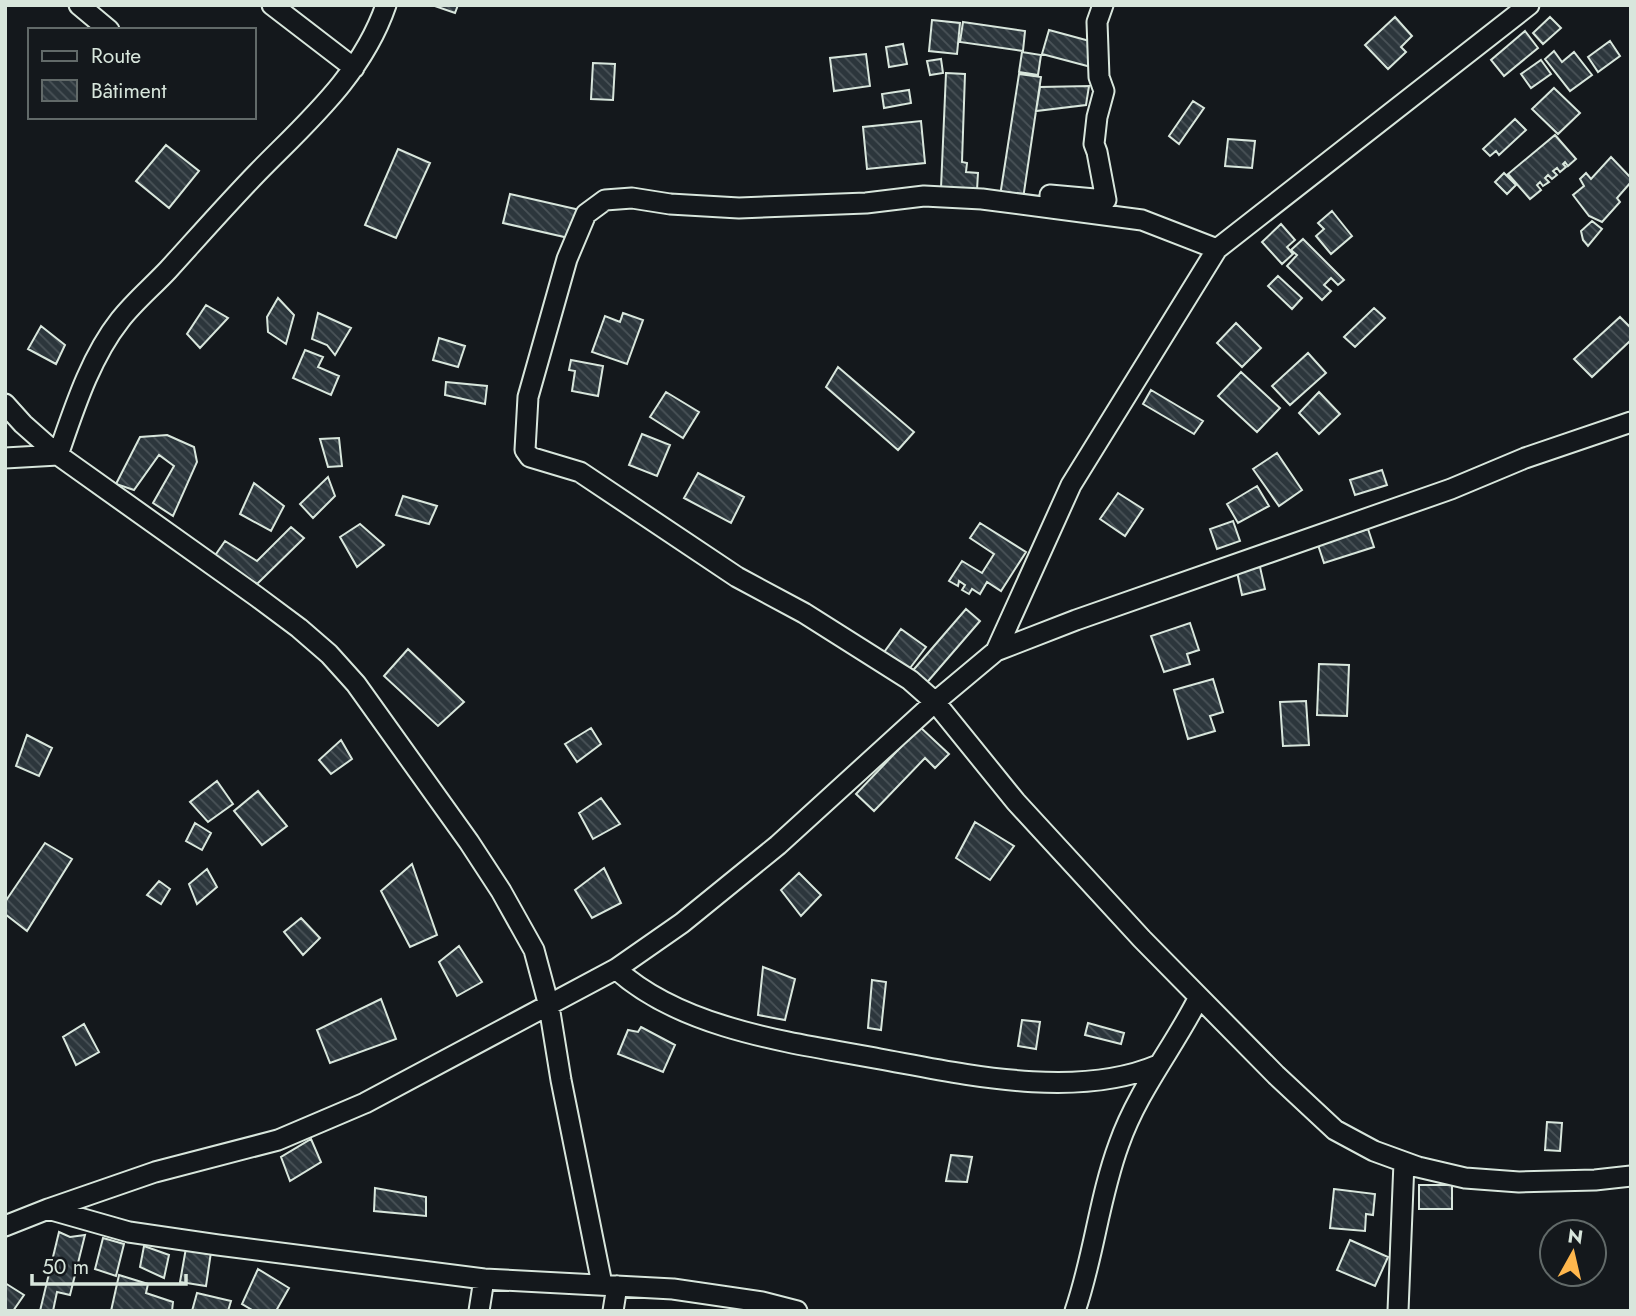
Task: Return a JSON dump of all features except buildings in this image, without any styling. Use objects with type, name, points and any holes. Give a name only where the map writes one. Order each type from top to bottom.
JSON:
[{"type":"street","points":[[79,5],[107,28]]},
{"type":"street","points":[[272,5],[354,68]]},
{"type":"street","points":[[58,455],[96,359],[120,321],[256,174],[330,99],[377,32],[386,5]]},
{"type":"street","points":[[1051,208],[1050,195],[1106,200],[1094,144],[1104,91],[1099,77],[1097,22],[1103,5]]},
{"type":"street","points":[[996,651],[1071,485],[1217,249],[1521,7]]},
{"type":"street","points":[[1217,249],[1142,220],[982,199],[924,196],[866,203],[739,208],[670,204],[632,198],[605,200],[586,214],[568,259],[528,397],[525,450],[530,457],[580,472],[737,577],[804,613],[910,680],[935,702],[1016,802],[1199,997],[1335,1130],[1374,1151],[1465,1178],[1519,1182],[1631,1176]]},
{"type":"street","points":[[5,404],[58,455],[299,628],[329,654],[356,684],[407,752],[501,891],[534,950],[550,1006],[561,1080],[613,1311]]},
{"type":"street","points":[[5,1226],[155,1172],[278,1140],[365,1103],[616,969],[682,923],[778,845],[935,702],[996,651],[1631,422]]},
{"type":"street","points":[[5,458],[58,455]]},
{"type":"street","points":[[616,969],[635,986],[686,1011],[781,1042],[974,1076],[1012,1080],[1086,1081],[1147,1070],[1158,1065]]},
{"type":"street","points":[[1075,1311],[1118,1145],[1133,1109],[1199,997]]},
{"type":"street","points":[[1398,1311],[1405,1162]]},
{"type":"street","points":[[48,1209],[130,1232],[484,1279],[673,1289],[762,1302],[797,1311]]},
{"type":"street","points":[[480,1311],[484,1279]]}]
